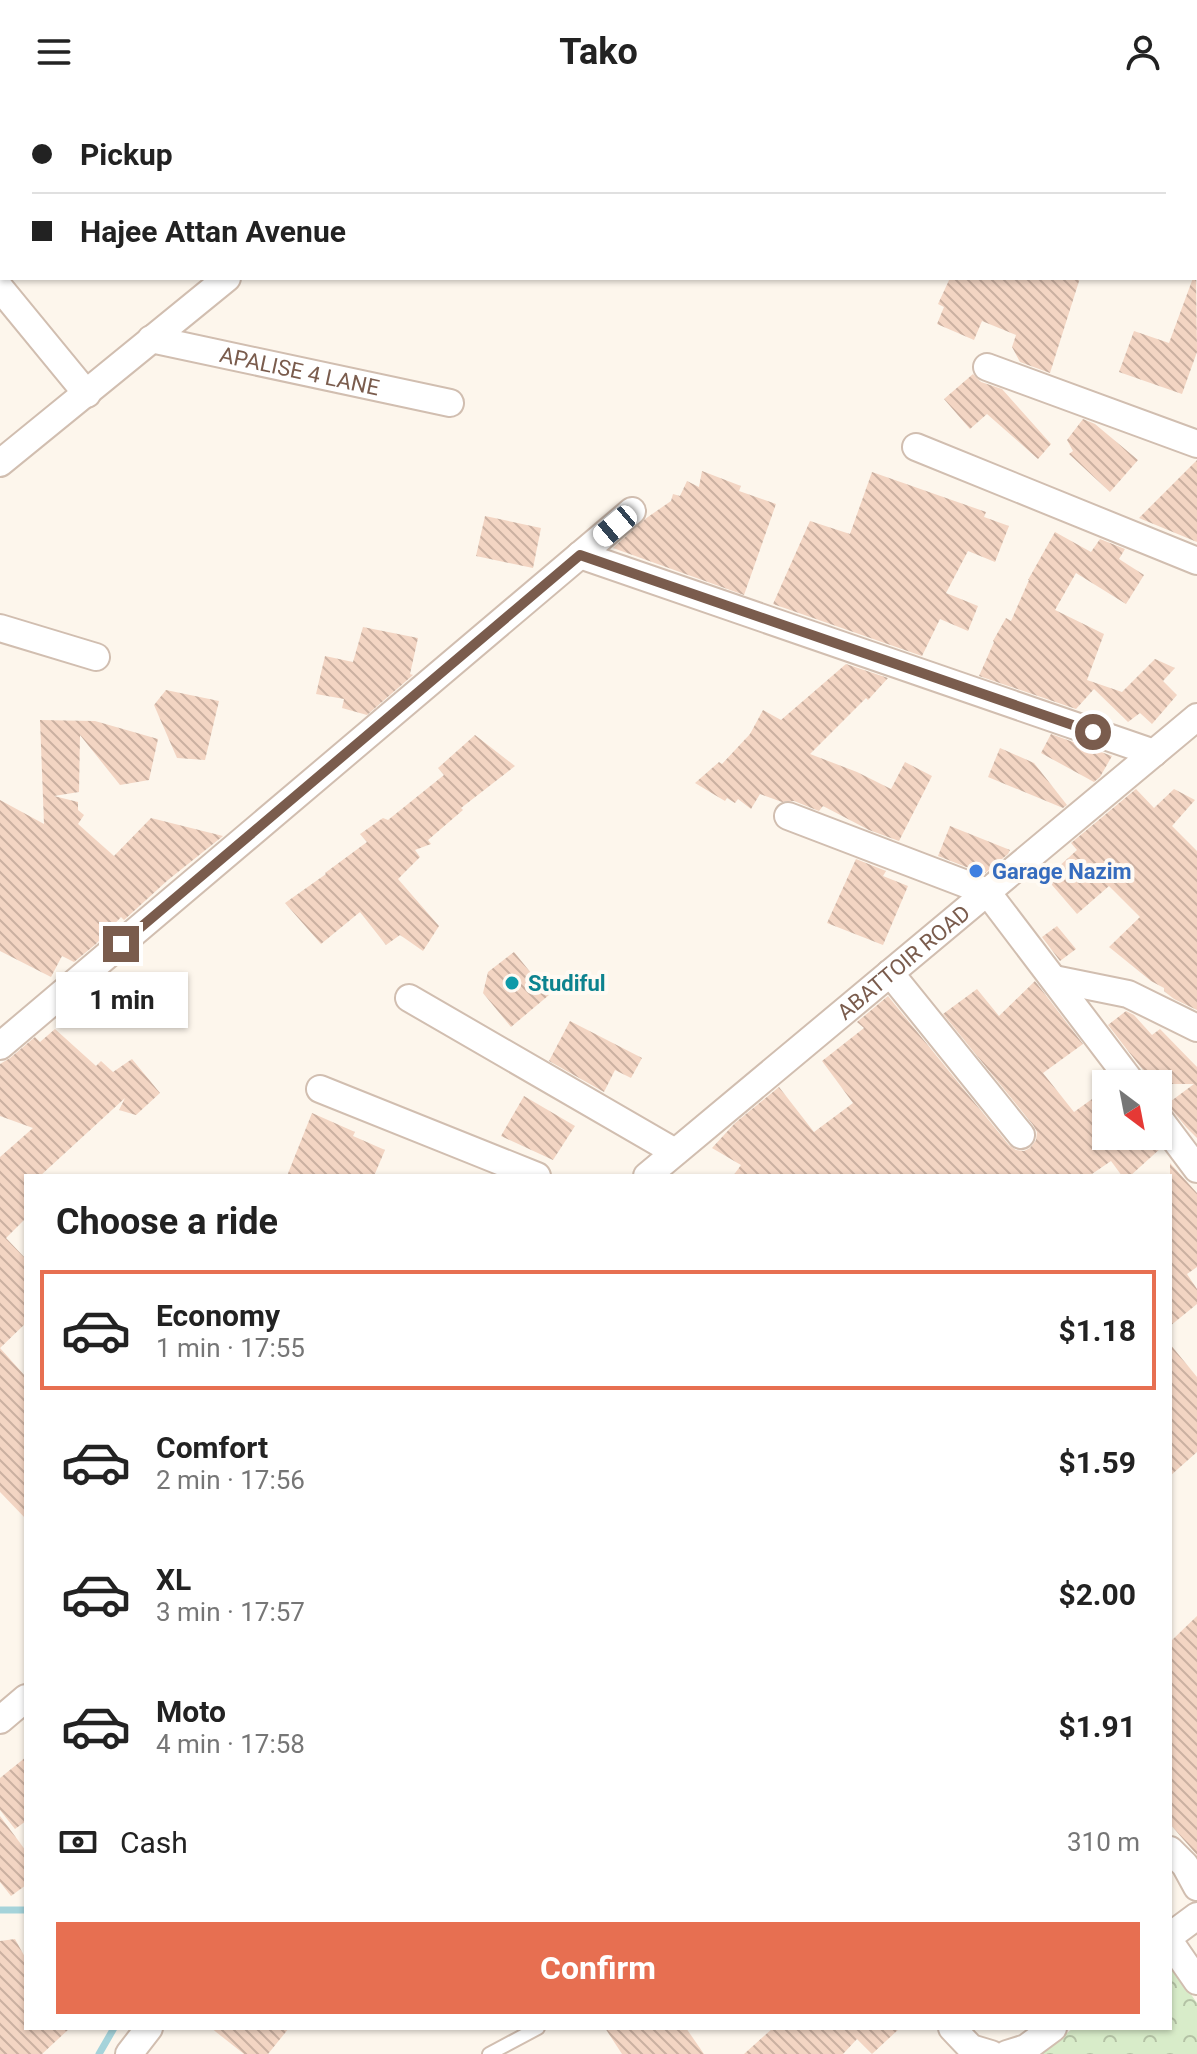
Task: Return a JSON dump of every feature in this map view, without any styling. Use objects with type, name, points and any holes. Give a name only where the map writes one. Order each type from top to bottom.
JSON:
[{"type":"street","points":[[0,463],[225,280]]},
{"type":"street","points":[[0,288],[87,394]]},
{"type":"street","name":"APALISE 4 LANE","points":[[151,339],[450,403]]},
{"type":"street","points":[[987,367],[1197,444]]},
{"type":"street","points":[[916,447],[1197,561]]},
{"type":"street","points":[[0,1046],[632,511]]},
{"type":"street","points":[[580,555],[1154,753]]},
{"type":"street","points":[[0,628],[96,657]]},
{"type":"street","name":"ABATTOIR ROAD","points":[[649,1174],[1197,717]]},
{"type":"street","points":[[788,816],[987,892],[1122,1070]]},
{"type":"street","points":[[890,973],[1021,1135]]},
{"type":"street","points":[[1054,979],[1128,994],[1197,1028]]},
{"type":"street","points":[[409,998],[675,1152]]},
{"type":"street","points":[[320,1089],[532,1174]]},
{"type":"street","points":[[1172,1136],[1197,1169]]},
{"type":"street","points":[[0,1720],[24,1700]]},
{"type":"street","points":[[1172,1852],[1185,1865],[1197,1887]]},
{"type":"street","points":[[1172,1937],[1197,1916]]},
{"type":"street","points":[[1172,1942],[1197,1981]]},
{"type":"street","points":[[129,2054],[147,2030]]},
{"type":"street","points":[[954,2030],[971,2048],[991,2054]]},
{"type":"street","points":[[1007,2054],[1026,2048],[1050,2030]]},
{"type":"lane","points":[[489,2054],[534,2030]]},
{"type":"green space","points":[[1172,1967],[1197,2003],[1197,2054],[1042,2054],[1071,2030],[1172,2030]]},
{"type":"building","points":[[949,280],[1079,280],[1050,373],[1020,362],[1012,347],[1016,335],[982,321],[974,340],[937,324],[944,307],[938,304]]},
{"type":"building","points":[[1192,280],[1196,280],[1197,352],[1182,394],[1119,372],[1134,331],[1169,343]]},
{"type":"building","points":[[973,374],[981,382],[1002,389],[1051,444],[1038,459],[987,414],[970,429],[944,399]]},
{"type":"building","points":[[1083,419],[1095,424],[1138,460],[1110,492],[1069,454],[1073,451],[1067,440]]},
{"type":"building","points":[[1197,460],[1197,542],[1139,518]]},
{"type":"building","points":[[702,471],[741,486],[739,491],[776,504],[744,595],[613,548],[671,501],[673,494],[680,496],[687,481],[699,487]]},
{"type":"building","points":[[872,472],[986,512],[984,517],[1009,526],[995,562],[968,551],[946,593],[978,606],[968,631],[940,619],[922,656],[773,604],[810,521],[850,534]]},
{"type":"building","points":[[485,516],[541,528],[533,568],[476,556]]},
{"type":"building","points":[[1055,532],[1091,552],[1100,539],[1125,549],[1119,559],[1144,575],[1126,604],[1076,573],[1055,610],[1104,634],[1087,680],[1122,692],[1155,659],[1175,668],[1163,681],[1177,695],[1152,724],[1140,713],[1128,722],[1094,689],[1076,709],[979,676],[993,641],[1006,618],[1011,621],[1028,580]]},
{"type":"building","points":[[363,627],[418,638],[410,674],[413,675],[367,715],[342,708],[344,699],[316,694],[325,656],[353,662]]},
{"type":"building","points":[[846,664],[888,678],[810,754],[891,789],[905,762],[932,776],[899,841],[869,830],[823,806],[819,811],[794,801],[782,802],[760,794],[751,809],[738,799],[735,803],[727,798],[725,801],[695,783],[719,762],[722,764],[750,734],[763,710],[781,720]]},
{"type":"building","points":[[166,690],[219,701],[205,760],[177,758],[154,705]]},
{"type":"building","points":[[40,720],[95,721],[158,739],[149,780],[120,785],[80,735],[79,792],[54,796],[78,802],[78,810],[84,815],[78,824],[114,856],[151,818],[223,836],[124,920],[121,917],[74,962],[62,956],[51,977],[0,951],[0,800],[44,824]]},
{"type":"building","points":[[1051,734],[1112,756],[1100,777],[1094,782],[1041,753]]},
{"type":"building","points":[[475,735],[515,766],[461,808],[463,810],[428,840],[431,844],[415,850],[420,857],[398,879],[439,926],[423,951],[400,935],[386,945],[360,912],[321,944],[285,903],[367,842],[360,834],[383,818],[388,820],[444,775],[438,768]]},
{"type":"building","points":[[1000,748],[1034,763],[1067,805],[1063,808],[988,777]]},
{"type":"building","points":[[1136,789],[1154,808],[1174,789],[1195,800],[1172,826],[1197,851],[1197,1010],[1174,999],[1109,947],[1140,917],[1109,886],[1077,914],[1046,878],[1077,850],[1071,843]]},
{"type":"building","points":[[950,826],[1010,850],[984,874],[938,856]]},
{"type":"building","points":[[856,859],[886,871],[883,876],[908,886],[883,945],[827,923]]},
{"type":"building","points":[[1057,926],[1076,949],[1060,961],[1042,937]]},
{"type":"building","name":"Studiful","points":[[514,952],[549,995],[511,1027],[483,993],[488,972]]},
{"type":"building","points":[[1035,981],[1083,1044],[1043,1073],[1074,1112],[1092,1099],[1092,1150],[1159,1150],[1132,1174],[1121,1174],[1111,1161],[1092,1174],[734,1174],[741,1165],[712,1148],[735,1123],[779,1087],[814,1132],[853,1103],[822,1061],[864,1028],[857,1022],[888,996],[1009,1145],[1016,1150],[1030,1148],[1036,1140],[1037,1132],[1033,1125],[943,1014],[977,989],[999,1016]]},
{"type":"building","points":[[1126,1011],[1134,1015],[1152,1035],[1160,1029],[1197,1067],[1197,1138],[1172,1110],[1172,1100],[1194,1084],[1172,1084],[1172,1070],[1143,1070],[1108,1025]]},
{"type":"building","points":[[570,1021],[642,1058],[631,1078],[615,1070],[604,1092],[549,1061]]},
{"type":"building","points":[[55,1029],[96,1066],[101,1061],[113,1072],[132,1059],[160,1093],[136,1115],[119,1110],[125,1098],[42,1174],[24,1174],[24,1220],[6,1238],[24,1257],[24,1325],[0,1348],[0,1157],[33,1128],[0,1116],[0,1064],[35,1037],[40,1042]]},
{"type":"building","points":[[524,1096],[575,1126],[553,1160],[501,1136]]},
{"type":"building","points":[[312,1113],[355,1132],[353,1136],[385,1150],[375,1174],[288,1174]]},
{"type":"building","points":[[1170,1163],[1197,1193],[1197,1267],[1187,1274],[1197,1289],[1197,1304],[1172,1324],[1172,1174]]},
{"type":"building","points":[[1172,1346],[1197,1377],[1197,1452],[1172,1474]]},
{"type":"building","points":[[0,1348],[24,1375],[24,1517],[0,1492]]},
{"type":"building","points":[[1197,1616],[1197,1855],[1172,1826],[1172,1640]]},
{"type":"building","points":[[24,1759],[24,1822],[15,1829],[0,1810],[0,1778]]},
{"type":"building","points":[[0,1816],[24,1848],[24,1886],[11,1896],[0,1882]]},
{"type":"building","points":[[15,1939],[24,1955],[24,2030],[68,2030],[42,2054],[0,2054],[0,1941]]},
{"type":"building","points":[[214,2030],[287,2030],[268,2054],[244,2054]]},
{"type":"building","points":[[606,2030],[687,2030],[704,2054],[622,2054]]},
{"type":"building","points":[[771,2030],[898,2030],[872,2054],[857,2039],[843,2054],[744,2054]]},
{"type":"waterway","points":[[0,1910],[24,1910]]},
{"type":"waterway","points":[[99,2054],[113,2030]]},
{"type":"place","name":"Garage Nazim","points":[[976,871]]},
{"type":"place","name":"Studiful","points":[[512,983]]},
{"type":"route","points":[[121,944],[580,555],[1093,732]]}]
